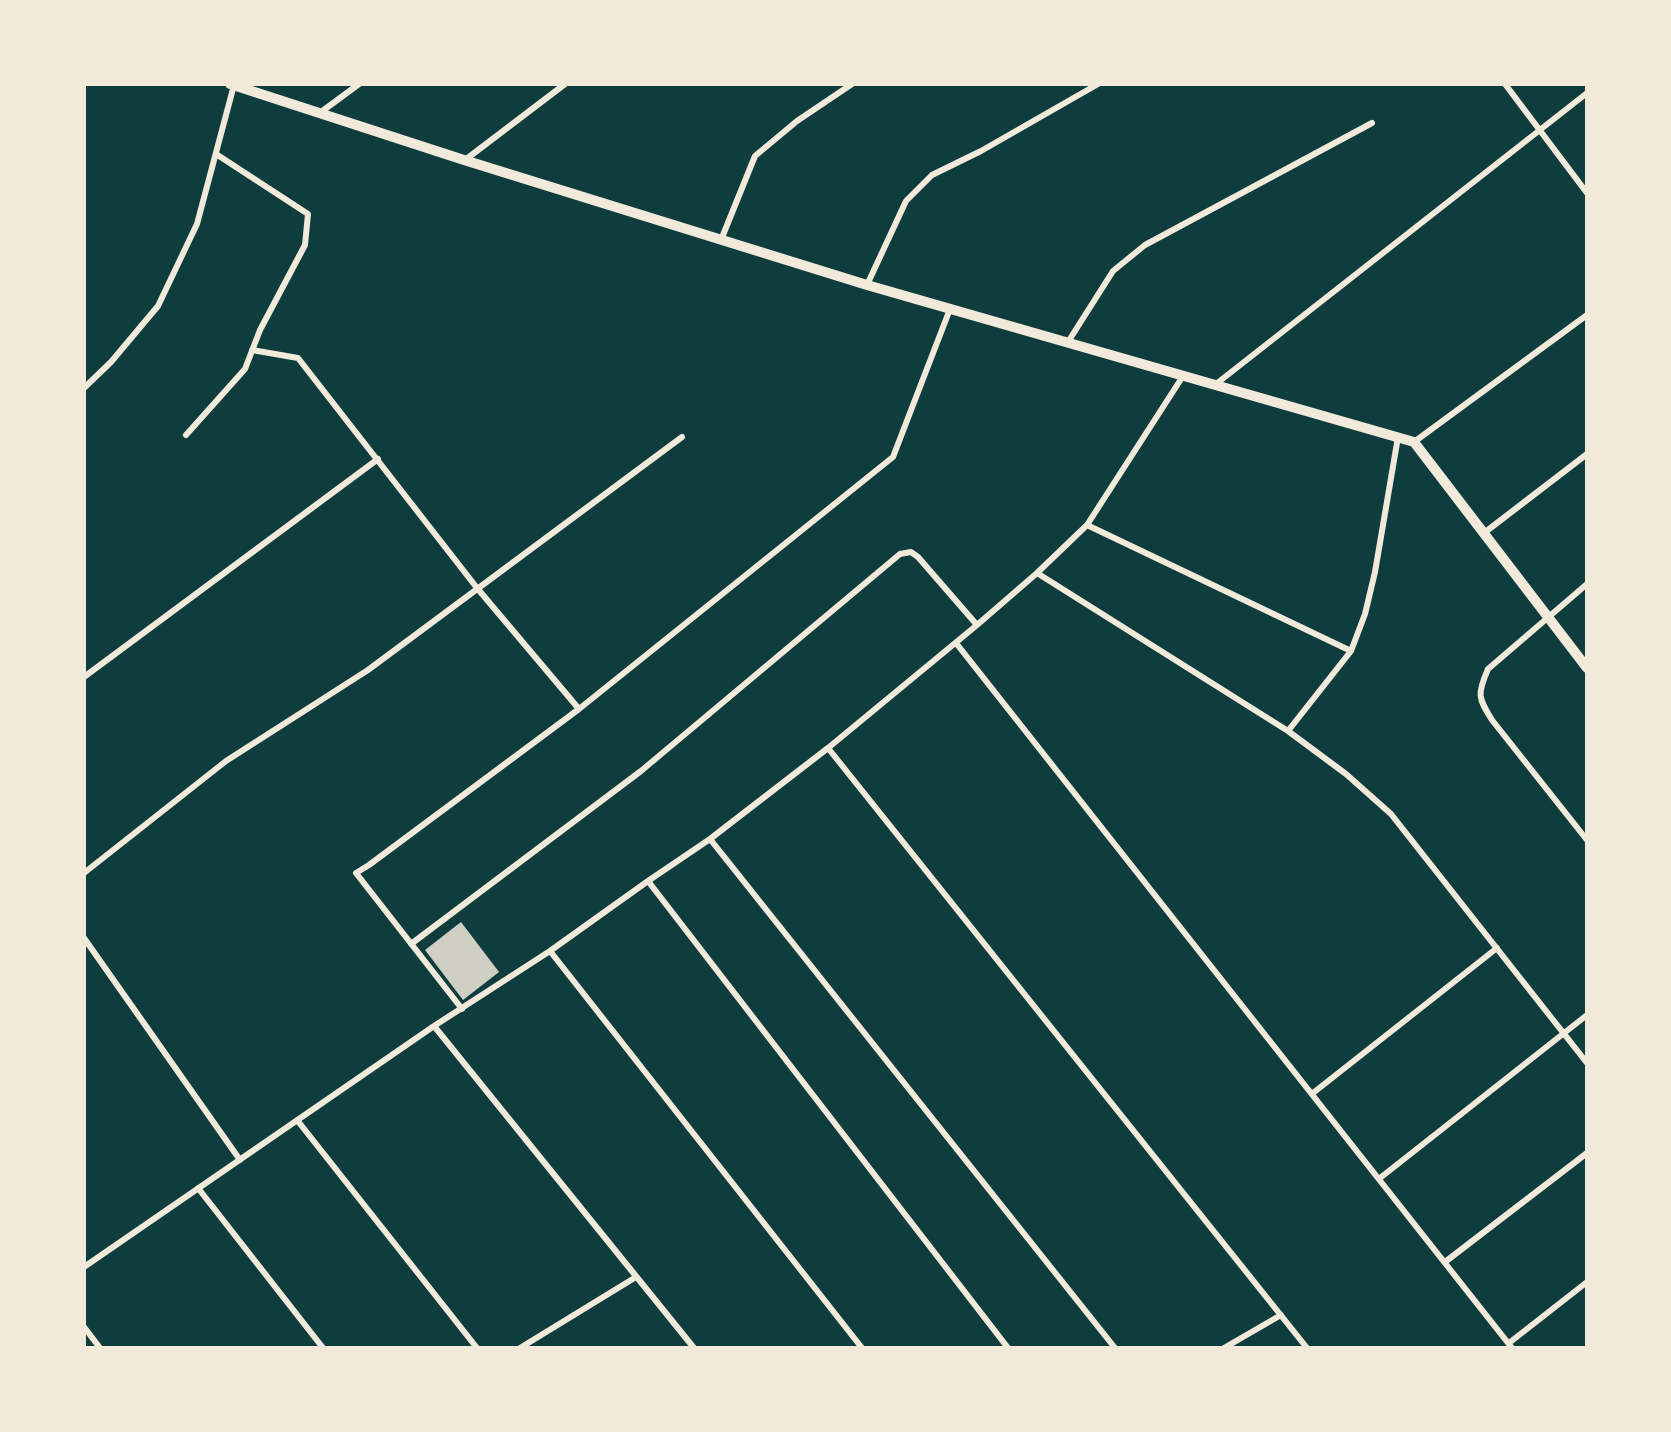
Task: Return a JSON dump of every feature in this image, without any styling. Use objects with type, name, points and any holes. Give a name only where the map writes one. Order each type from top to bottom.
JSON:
[{"type":"street","points":[[321,112],[359,84]]},
{"type":"street","points":[[464,160],[565,84]]},
{"type":"street","points":[[721,240],[755,156],[797,120],[852,84]]},
{"type":"street","points":[[867,285],[906,201],[932,175],[1098,84]]},
{"type":"street","points":[[1505,84],[1587,193]]},
{"type":"street","points":[[84,388],[111,362],[158,306],[197,224],[232,85],[464,160],[867,285],[1414,442],[1587,668]]},
{"type":"street","points":[[1216,384],[1587,93]]},
{"type":"street","points":[[1068,342],[1113,271],[1145,245],[1372,123]]},
{"type":"street","points":[[186,435],[245,369],[260,330],[305,245],[308,214],[216,154]]},
{"type":"street","points":[[462,1009],[356,873],[579,709],[893,458],[950,309]]},
{"type":"street","points":[[1414,442],[1587,315]]},
{"type":"street","points":[[252,350],[298,358],[477,588],[579,709]]},
{"type":"street","points":[[84,1267],[434,1026],[550,951],[710,839],[828,748],[977,625],[1037,573],[1087,525],[1184,375]]},
{"type":"street","points":[[84,873],[226,761],[368,670],[682,437]]},
{"type":"street","points":[[1288,731],[1351,651],[1365,614],[1375,572],[1398,437]]},
{"type":"street","points":[[1484,533],[1587,454]]},
{"type":"street","points":[[84,677],[378,459]]},
{"type":"street","points":[[1087,525],[1351,651]]},
{"type":"street","points":[[411,944],[641,771],[900,554],[911,552],[918,557],[977,625]]},
{"type":"street","points":[[1037,573],[1288,731],[1346,774],[1391,814],[1587,1063]]},
{"type":"street","points":[[1587,584],[1488,669],[1480,687],[1480,700],[1492,720],[1587,840]]},
{"type":"street","points":[[956,643],[1380,1178],[1510,1346],[1587,1282]]},
{"type":"street","points":[[828,748],[1307,1348]]},
{"type":"street","points":[[710,839],[1115,1348]]},
{"type":"street","points":[[648,881],[1008,1348]]},
{"type":"street","points":[[84,938],[240,1160]]},
{"type":"street","points":[[1313,1093],[1497,948]]},
{"type":"street","points":[[550,951],[862,1348]]},
{"type":"street","points":[[1380,1178],[1587,1015]]},
{"type":"street","points":[[434,1026],[694,1348]]},
{"type":"street","points":[[297,1120],[477,1348]]},
{"type":"street","points":[[1445,1262],[1587,1153]]},
{"type":"street","points":[[198,1188],[323,1348]]},
{"type":"street","points":[[519,1348],[636,1277]]},
{"type":"street","points":[[1224,1348],[1281,1315]]},
{"type":"street","points":[[84,1327],[100,1348]]},
{"type":"building","points":[[461,922],[499,972],[463,1000],[425,950]]}]
